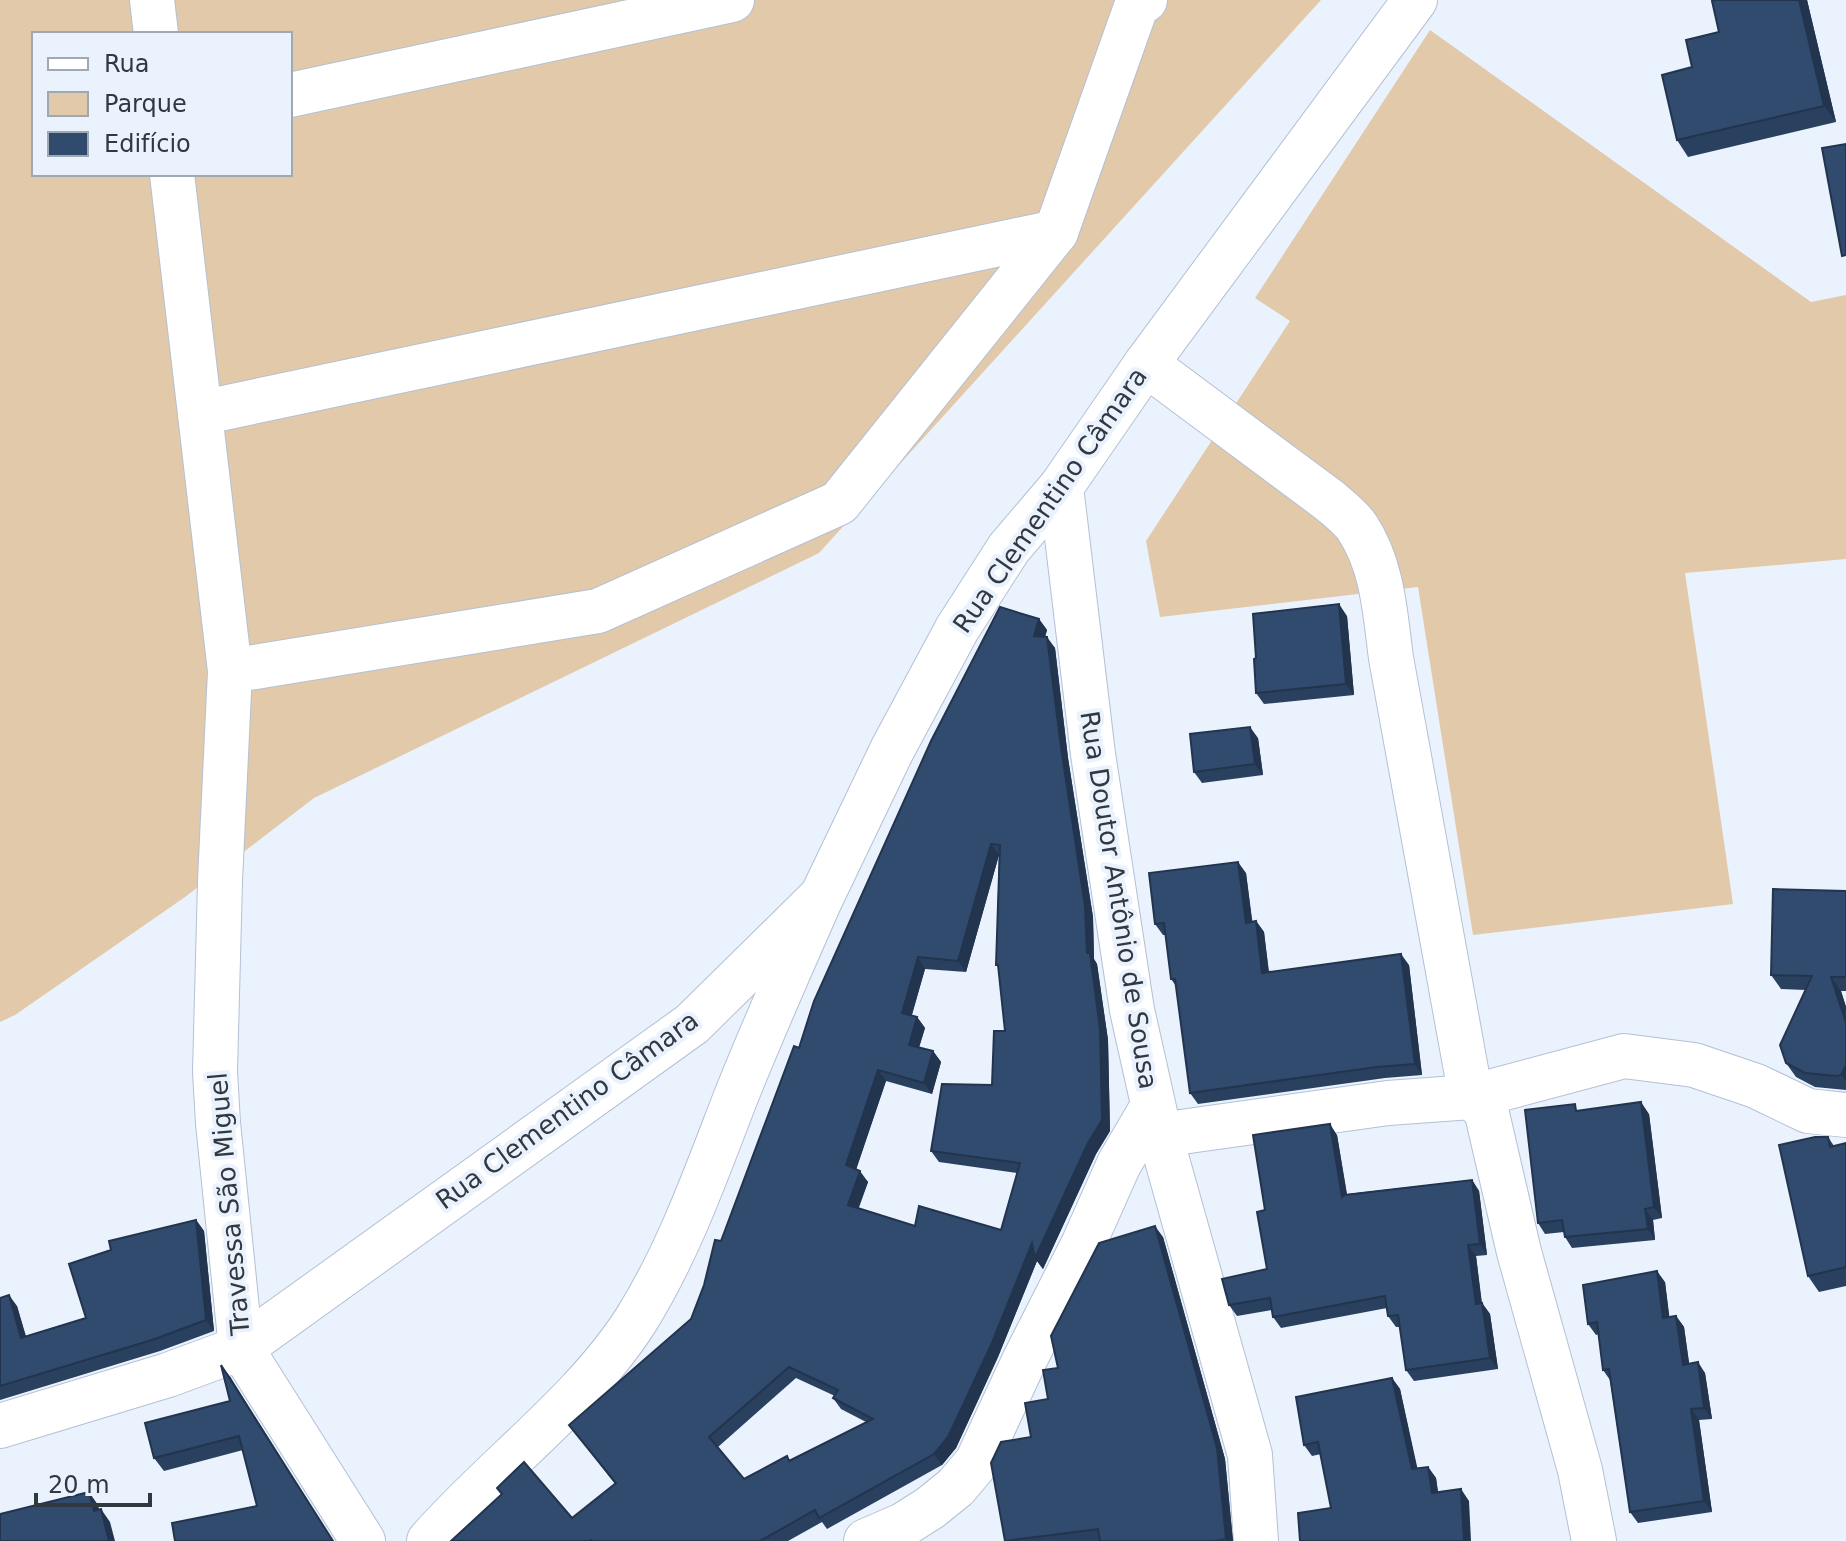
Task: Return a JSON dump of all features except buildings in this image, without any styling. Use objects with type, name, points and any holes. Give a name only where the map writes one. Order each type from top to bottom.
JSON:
[{"type":"street","points":[[152,0],[156,32]]},
{"type":"street","points":[[292,95],[732,0]]},
{"type":"street","points":[[230,671],[598,611],[839,503],[1056,232],[1136,7],[1145,0]]},
{"type":"street","name":"Rua Clementino Câmara","points":[[0,1426],[168,1375],[241,1348],[692,1024],[822,896],[892,750],[957,629],[1009,548],[1061,487],[1146,364],[1415,0]]},
{"type":"street","name":"Travessa São Miguel","points":[[172,176],[230,671],[215,1072],[241,1348],[363,1541]]},
{"type":"street","points":[[200,413],[1056,232]]},
{"type":"street","points":[[1146,364],[1330,501],[1355,524],[1373,555],[1383,593],[1391,658],[1471,1097],[1487,1114],[1519,1252],[1580,1470],[1594,1541]]},
{"type":"street","name":"Rua Doutor Antônio de Sousa","points":[[1061,487],[1095,769],[1132,1010],[1156,1120],[1250,1455],[1256,1541]]},
{"type":"street","points":[[429,1541],[475,1491],[571,1398],[635,1322],[683,1230],[760,1036],[822,896]]},
{"type":"street","points":[[866,1541],[903,1525],[930,1508],[956,1487],[977,1462],[1119,1164],[1156,1120],[1471,1097],[1624,1056],[1694,1065],[1756,1086],[1808,1111],[1846,1115]]},
{"type":"green space","points":[[0,0],[1321,0],[819,553],[314,798],[185,897],[15,1015],[0,1022]]},
{"type":"green space","points":[[1430,30],[1811,302],[1846,295],[1846,559],[1685,573],[1733,904],[1473,935],[1418,587],[1160,617],[1146,541],[1290,321],[1255,298]]}]
